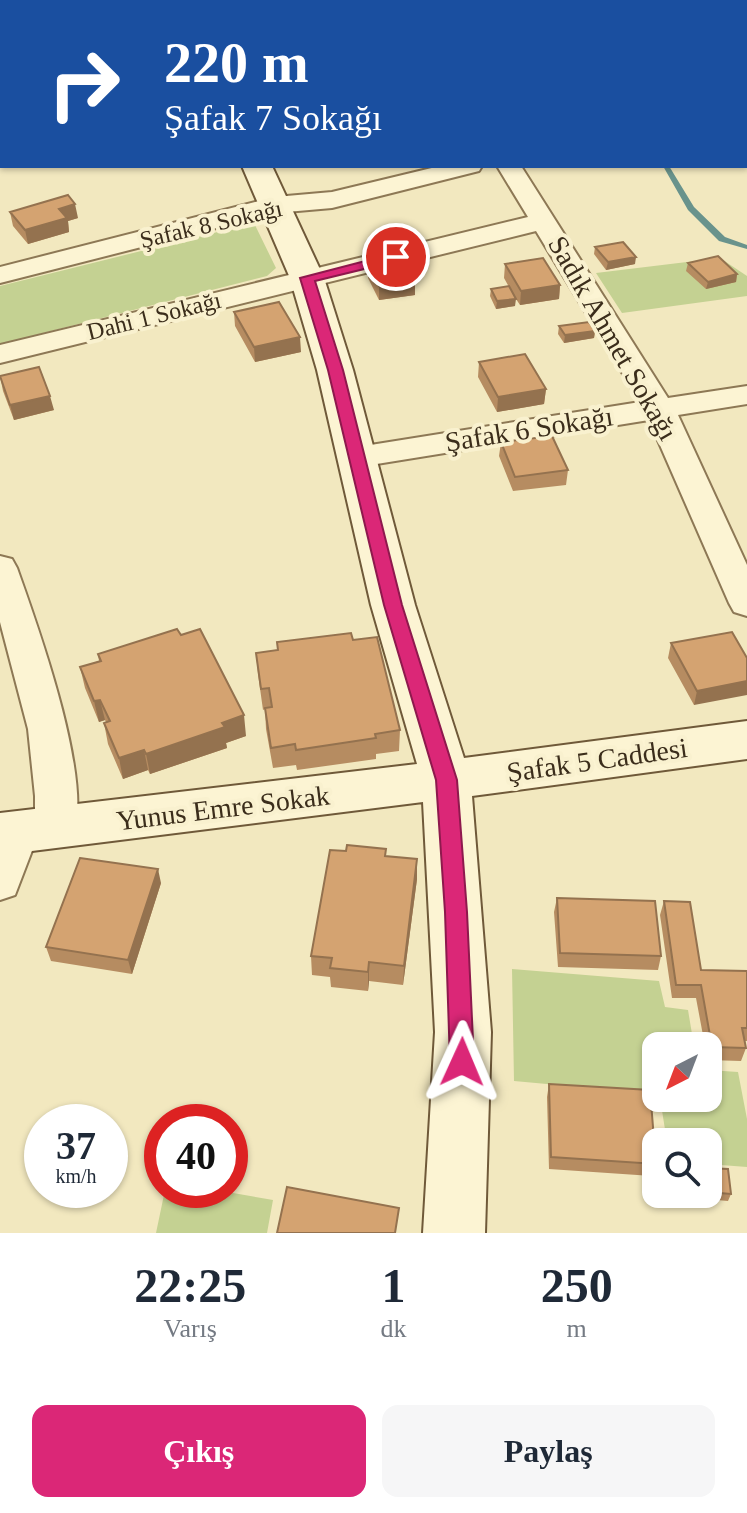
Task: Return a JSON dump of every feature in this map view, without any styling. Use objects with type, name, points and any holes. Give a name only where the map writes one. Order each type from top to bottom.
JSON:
[{"type":"street","name":"Şafak 8 Sokağı","points":[[0,275],[266,186],[332,200],[462,168]]},
{"type":"street","name":"Sadık Ahmet Sokağı","points":[[510,168],[659,408],[747,603]]},
{"type":"street","points":[[266,186],[307,278],[358,457],[393,605],[446,780],[463,1032],[454,1233]]},
{"type":"street","name":"Dahi 1 Sokağı","points":[[0,354],[544,221]]},
{"type":"street","name":"Şafak 6 Sokağı","points":[[358,457],[747,395]]},
{"type":"street","points":[[0,568],[28,652],[56,782],[24,832],[0,882]]},
{"type":"street","name":"Şafak 5 Caddesi","points":[[446,780],[747,740]]},
{"type":"street","name":"Yunus Emre Sokak","points":[[24,832],[446,780]]},
{"type":"green space","points":[[254,223],[276,268],[267,276],[0,344],[0,286]]},
{"type":"green space","points":[[720,258],[747,276],[747,296],[622,313],[596,273]]},
{"type":"green space","points":[[512,969],[659,981],[665,1007],[688,1010],[692,1032],[642,1032],[642,1093],[514,1081]]},
{"type":"green space","points":[[722,1071],[738,1072],[747,1119],[747,1167],[722,1165],[722,1128],[665,1128],[662,1112],[722,1112]]},
{"type":"green space","points":[[248,1196],[273,1200],[267,1233],[156,1233],[161,1208],[248,1208]]},
{"type":"building","points":[[68,195],[75,204],[59,209],[67,218],[25,230],[10,212]]},
{"type":"building","points":[[623,242],[636,257],[608,262],[595,247]]},
{"type":"building","points":[[718,256],[737,274],[708,282],[688,263]]},
{"type":"building","points":[[543,258],[560,285],[521,291],[505,264]]},
{"type":"building","points":[[404,259],[415,281],[379,286],[368,264]]},
{"type":"building","points":[[509,286],[516,299],[497,301],[491,289]]},
{"type":"building","points":[[279,302],[300,337],[254,347],[234,312]]},
{"type":"building","points":[[589,322],[595,331],[565,335],[559,326]]},
{"type":"building","points":[[525,354],[546,389],[498,397],[479,362]]},
{"type":"building","points":[[39,367],[50,396],[10,405],[0,376]]},
{"type":"building","points":[[552,436],[568,470],[515,477],[501,442]]},
{"type":"building","points":[[177,629],[181,635],[200,629],[244,715],[222,723],[225,727],[146,754],[144,750],[119,758],[104,723],[110,721],[100,700],[94,701],[80,667],[101,661],[98,654]]},
{"type":"building","points":[[732,632],[747,658],[747,681],[697,691],[671,643]]},
{"type":"building","points":[[351,633],[353,640],[377,637],[400,730],[375,734],[376,738],[296,750],[295,744],[271,748],[265,708],[272,707],[269,688],[261,689],[256,653],[278,650],[277,642]]},
{"type":"building","points":[[347,845],[386,849],[385,856],[417,859],[404,966],[369,962],[368,972],[330,968],[332,958],[311,956],[330,850],[346,851]]},
{"type":"building","points":[[80,858],[158,869],[128,960],[46,947]]},
{"type":"building","points":[[557,898],[655,901],[661,956],[560,953]]},
{"type":"building","points":[[664,901],[690,902],[701,970],[747,971],[747,1028],[742,1028],[746,1048],[722,1047],[722,1032],[709,1032],[701,985],[676,985]]},
{"type":"building","points":[[549,1084],[642,1090],[642,1112],[652,1112],[653,1128],[642,1128],[642,1163],[551,1157]]},
{"type":"building","points":[[722,1169],[728,1169],[731,1194],[722,1193]]},
{"type":"building","points":[[287,1187],[399,1208],[395,1233],[277,1233]]},
{"type":"waterway","points":[[667,168],[691,208],[722,239],[747,247]]},
{"type":"route","points":[[396,257],[307,278],[358,457],[393,605],[446,780],[463,1032],[462,1062]]}]
